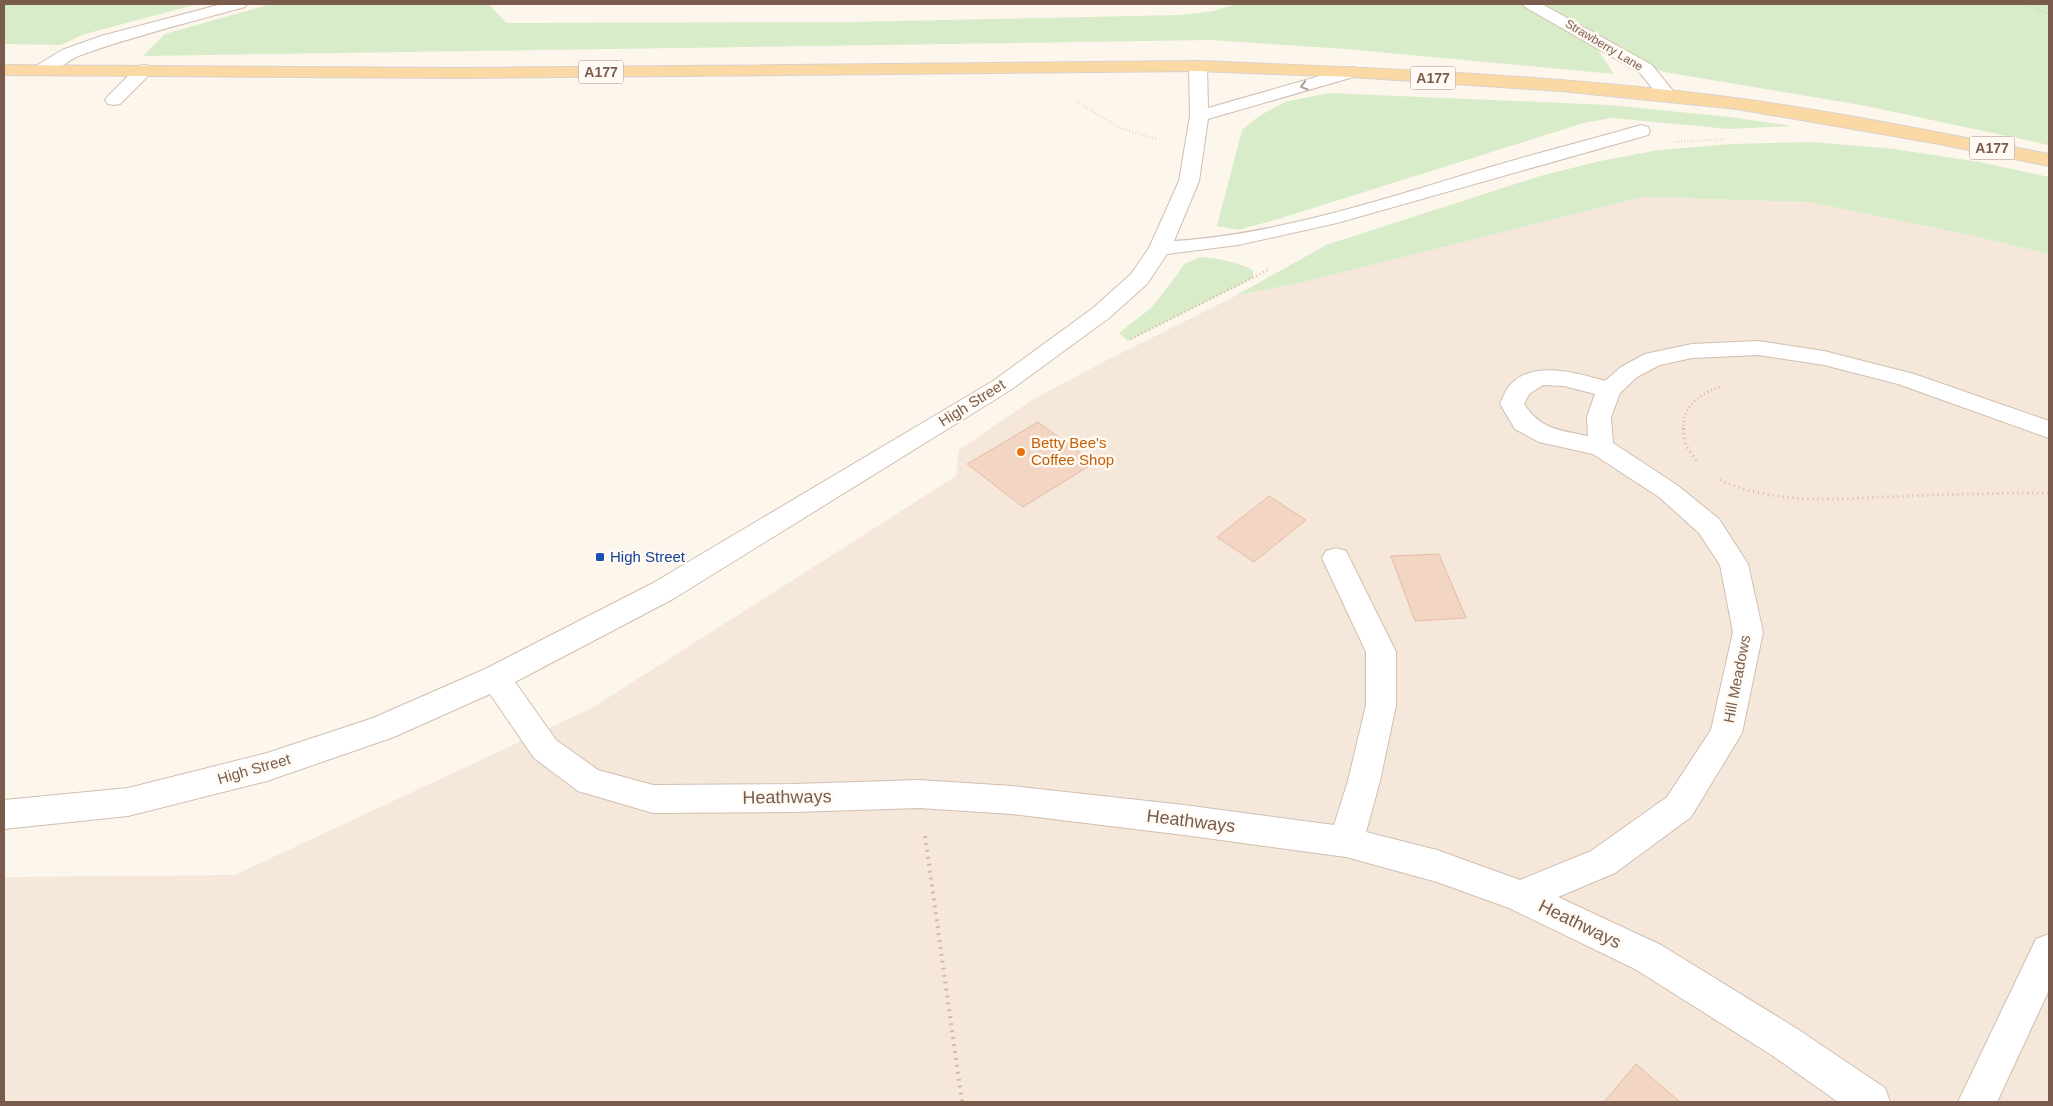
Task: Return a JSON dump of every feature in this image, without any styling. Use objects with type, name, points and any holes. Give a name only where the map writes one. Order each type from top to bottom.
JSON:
[{"type":"main road","name":"A177","points":[[4,70],[464,73],[1198,66],[1351,72],[1668,96],[1737,104],[1925,135],[2049,160]]},
{"type":"street","points":[[42,70],[68,54],[107,40],[239,4]]},
{"type":"street","name":"Strawberry Lane","points":[[1531,4],[1646,69],[1668,96]]},
{"type":"street","name":"High Street","points":[[4,815],[128,802],[267,767],[383,728],[496,678],[663,591],[1001,386],[1101,313],[1139,279],[1160,248],[1189,181],[1199,116],[1198,66]]},
{"type":"street","points":[[114,100],[144,70]]},
{"type":"street","points":[[1199,116],[1351,72]]},
{"type":"street","points":[[1160,248],[1196,247],[1315,223],[1387,205],[1517,165],[1641,131]]},
{"type":"street","points":[[1601,447],[1599,417],[1609,390],[1629,372],[1653,359],[1692,351],[1758,348],[1824,358],[1906,379],[2026,420],[2049,430]]},
{"type":"street","name":"Hill Meadows","points":[[1520,896],[1603,862],[1678,807],[1726,733],[1748,632],[1734,564],[1709,526],[1668,491],[1601,447],[1548,436],[1524,423],[1512,404],[1520,388],[1540,376],[1571,380],[1609,390]]},
{"type":"street","points":[[1336,558],[1381,652],[1381,705],[1364,781],[1346,842]]},
{"type":"street","name":"Heathways","points":[[496,678],[545,749],[589,781],[653,798],[794,798],[919,794],[1012,800],[1346,842],[1437,866],[1520,896],[1648,957],[1786,1043],[1871,1102]]},
{"type":"street","points":[[1977,1102],[2049,951]]},
{"type":"path","points":[[2025,4],[2049,14]]},
{"type":"path","points":[[1128,341],[1270,269]]},
{"type":"path","points":[[1700,465],[1686,446],[1683,425],[1688,407],[1705,392],[1740,381],[1758,348]]},
{"type":"path","points":[[1718,479],[1731,486],[1779,498],[1830,499],[2049,492]]},
{"type":"path","points":[[919,794],[962,1102]]},
{"type":"shaded area","points":[[1643,197],[1809,202],[1969,235],[2049,254],[2049,1102],[4,1102],[4,877],[235,875],[592,708],[956,476],[959,450],[1032,400],[1237,295],[1296,284]]},
{"type":"green space","points":[[4,4],[198,4],[85,34],[61,45],[4,44]]},
{"type":"green space","points":[[271,4],[489,4],[506,23],[850,22],[1180,15],[1214,11],[1236,4],[2049,4],[2049,145],[1866,106],[1664,72],[1622,53],[1598,50],[1614,74],[1346,49],[1210,40],[143,56],[165,34]]},
{"type":"green space","points":[[1329,93],[1609,105],[1730,117],[1793,126],[1729,129],[1612,118],[1584,123],[1275,220],[1238,230],[1217,226],[1242,130],[1259,116],[1285,102]]},
{"type":"green space","points":[[1812,142],[1894,149],[1979,162],[2049,177],[2049,254],[1969,235],[1809,202],[1643,197],[1296,284],[1237,295],[1326,245],[1540,176],[1600,161],[1659,150],[1731,144]]},
{"type":"green space","points":[[1200,257],[1240,264],[1253,270],[1253,278],[1128,341],[1119,333],[1151,308],[1184,264]]},
{"type":"building","points":[[1038,422],[1094,463],[1023,507],[967,464]]},
{"type":"building","points":[[1269,496],[1306,520],[1254,562],[1217,537]]},
{"type":"building","points":[[1439,554],[1466,618],[1415,621],[1391,556]]},
{"type":"building","points":[[1636,1064],[1680,1102],[1604,1102]]},
{"type":"place","name":"Betty Bee's Coffee Shop","points":[[1021,452]]},
{"type":"place","name":"High Street","points":[[600,557]]}]
